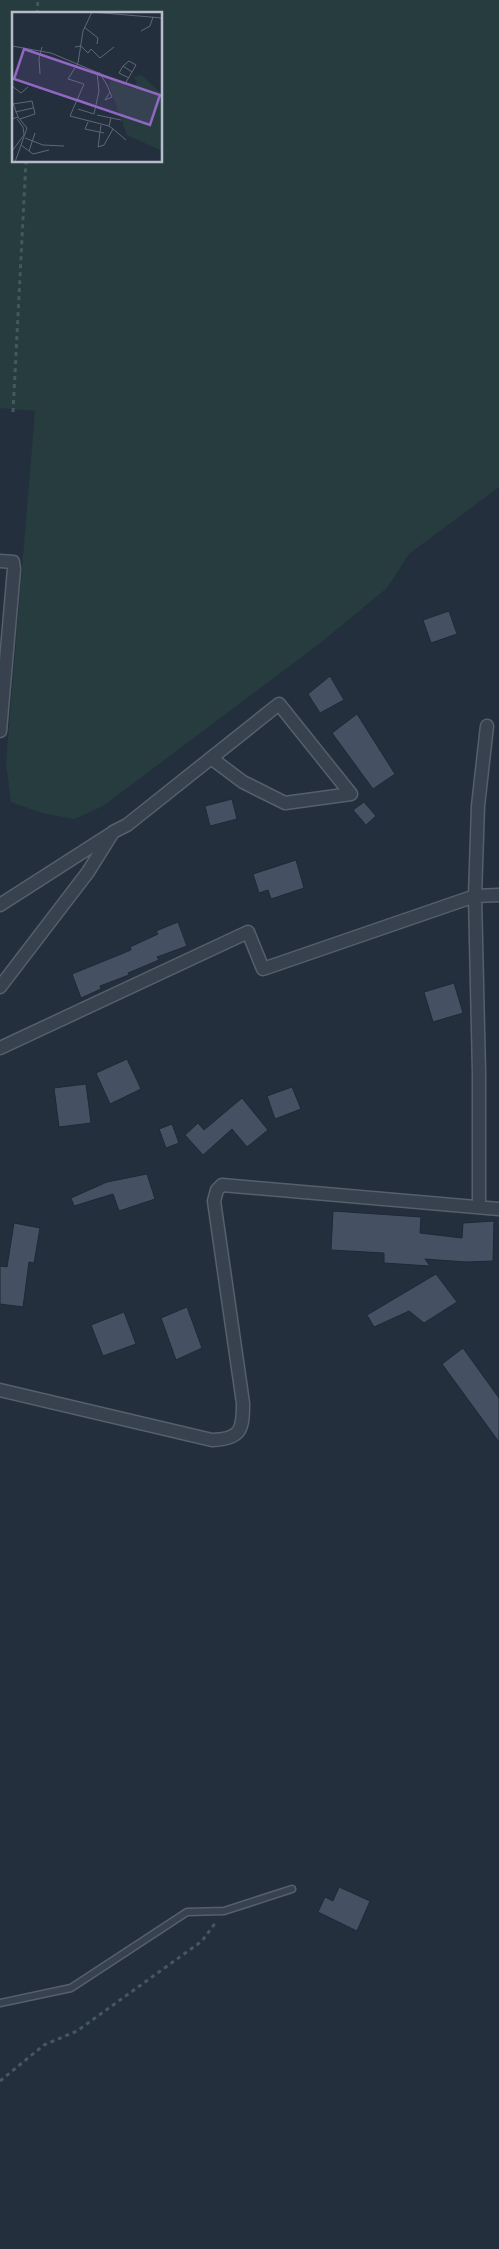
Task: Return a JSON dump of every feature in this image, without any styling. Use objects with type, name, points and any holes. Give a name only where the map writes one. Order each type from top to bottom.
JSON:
[{"type":"street","points":[[0,561],[14,562],[14,569],[0,731]]},
{"type":"street","points":[[0,905],[113,832],[127,825],[278,704],[351,794],[285,803],[243,782],[212,758]]},
{"type":"street","points":[[479,1207],[479,1073],[475,896],[478,806],[487,726]]},
{"type":"street","points":[[0,987],[88,872],[113,832]]},
{"type":"street","points":[[0,1048],[248,932],[263,969],[475,896],[499,895]]},
{"type":"street","points":[[0,1390],[212,1440],[229,1439],[238,1432],[243,1420],[243,1403],[214,1201],[217,1190],[222,1185],[499,1209]]},
{"type":"lane","points":[[0,2003],[72,1988],[187,1912],[224,1912],[292,1889]]},
{"type":"path","points":[[12,412],[26,162]]},
{"type":"path","points":[[0,2081],[44,2045],[77,2031],[202,1941],[224,1912]]},
{"type":"green space","points":[[0,0],[499,0],[499,487],[409,554],[387,588],[319,644],[103,806],[74,819],[42,813],[11,802],[6,762],[35,411],[0,408]]},
{"type":"building","points":[[449,611],[457,634],[431,643],[423,620]]},
{"type":"building","points":[[330,676],[344,700],[320,713],[308,694]]},
{"type":"building","points":[[357,714],[395,774],[373,789],[332,733]]},
{"type":"building","points":[[232,799],[237,819],[210,826],[205,806]]},
{"type":"building","points":[[364,802],[376,816],[366,825],[353,810]]},
{"type":"building","points":[[296,860],[304,888],[271,899],[268,890],[259,893],[253,874]]},
{"type":"building","points":[[178,922],[187,946],[157,957],[159,960],[128,973],[129,975],[100,986],[101,989],[81,998],[72,974],[131,950],[130,947],[158,934],[156,931]]},
{"type":"building","points":[[454,983],[463,1013],[433,1022],[424,992]]},
{"type":"building","points":[[127,1059],[141,1089],[110,1104],[96,1073]]},
{"type":"building","points":[[86,1084],[91,1123],[59,1127],[54,1088]]},
{"type":"building","points":[[292,1087],[301,1109],[275,1119],[267,1096]]},
{"type":"building","points":[[242,1098],[268,1130],[247,1147],[232,1129],[203,1155],[185,1135],[198,1123],[204,1130]]},
{"type":"building","points":[[172,1124],[179,1143],[166,1148],[159,1129]]},
{"type":"building","points":[[147,1174],[155,1199],[119,1211],[113,1194],[74,1206],[71,1198],[107,1182]]},
{"type":"building","points":[[333,1211],[421,1217],[420,1233],[462,1238],[463,1223],[494,1221],[493,1261],[466,1262],[425,1259],[430,1266],[384,1263],[384,1253],[331,1250]]},
{"type":"building","points":[[14,1223],[40,1228],[34,1263],[29,1262],[23,1307],[0,1304],[0,1266],[7,1267]]},
{"type":"building","points":[[436,1274],[457,1302],[424,1323],[409,1311],[374,1327],[367,1315]]},
{"type":"building","points":[[187,1307],[202,1348],[176,1360],[161,1318]]},
{"type":"building","points":[[124,1312],[136,1344],[103,1356],[91,1325]]},
{"type":"building","points":[[463,1348],[499,1398],[499,1442],[442,1364]]},
{"type":"building","points":[[339,1887],[370,1901],[357,1931],[318,1912],[325,1897],[333,1901]]}]
